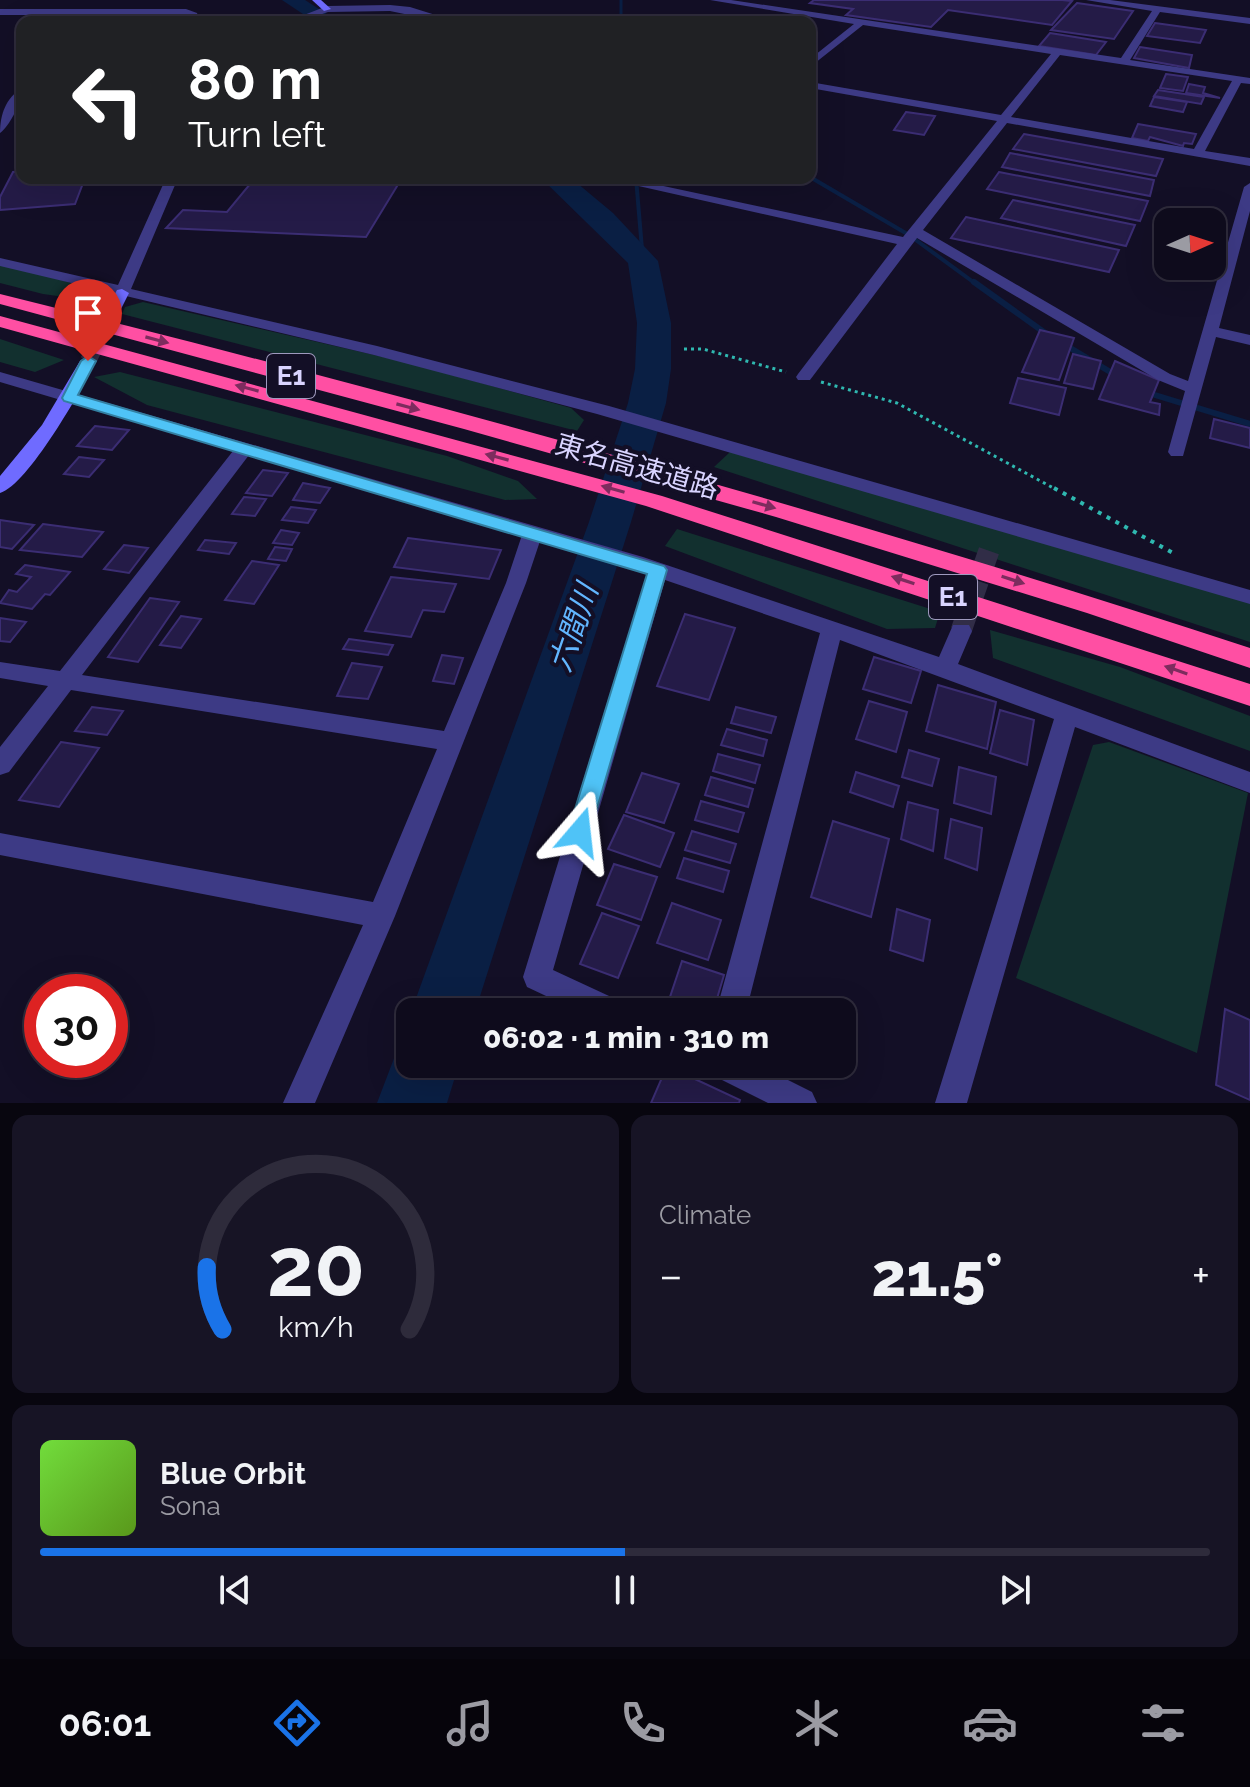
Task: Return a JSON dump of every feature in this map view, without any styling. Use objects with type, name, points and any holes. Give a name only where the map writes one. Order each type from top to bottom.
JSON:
[{"type":"highway","name":"東名高速道路","points":[[0,299],[583,452],[901,545],[1250,658]]},
{"type":"highway","name":"東名高速道路","points":[[0,321],[654,501],[1250,695]]},
{"type":"street","points":[[89,16],[104,0]]},
{"type":"street","points":[[316,0],[324,11]]},
{"type":"street","points":[[714,0],[1244,80],[1197,154]]},
{"type":"street","points":[[759,15],[792,0]]},
{"type":"street","points":[[1093,0],[1250,21]]},
{"type":"street","points":[[310,16],[324,11],[400,9],[429,16]]},
{"type":"street","points":[[1124,61],[1157,9]]},
{"type":"street","points":[[0,12],[186,12],[194,16]]},
{"type":"street","points":[[816,59],[862,22]]},
{"type":"street","points":[[804,377],[910,237],[1058,51]]},
{"type":"street","points":[[816,86],[1250,162]]},
{"type":"street","points":[[0,130],[16,99]]},
{"type":"street","points":[[113,312],[169,184]]},
{"type":"street","points":[[658,184],[910,237],[1164,377],[1195,389]]},
{"type":"street","points":[[1177,452],[1250,187]]},
{"type":"street","points":[[0,262],[377,351],[603,410],[1250,597]]},
{"type":"street","points":[[1211,331],[1250,340]]},
{"type":"street","points":[[0,487],[41,440],[69,398],[88,361]]},
{"type":"street","points":[[0,377],[647,566],[945,668],[1250,783]]},
{"type":"street","points":[[0,765],[244,449]]},
{"type":"street","points":[[992,542],[999,522]]},
{"type":"street","points":[[299,1103],[381,916],[516,583],[545,536]]},
{"type":"street","points":[[582,998],[537,977],[647,566]]},
{"type":"street","points":[[735,998],[832,629]]},
{"type":"street","points":[[945,668],[961,631]]},
{"type":"street","points":[[0,670],[451,742]]},
{"type":"street","points":[[951,1103],[1067,715]]},
{"type":"street","points":[[0,844],[381,916]]},
{"type":"street","points":[[751,1078],[801,1103]]},
{"type":"path","points":[[684,349],[703,349],[897,403],[1182,558]]},
{"type":"green space","points":[[0,263],[111,294],[108,303],[43,294],[0,283]]},
{"type":"green space","points":[[143,302],[405,362],[571,408],[584,420],[577,431],[122,314],[125,307]]},
{"type":"green space","points":[[0,339],[64,360],[35,372],[0,362]]},
{"type":"green space","points":[[120,372],[447,456],[518,481],[537,499],[505,500],[147,405],[94,377]]},
{"type":"green space","points":[[730,452],[1250,601],[1250,642],[714,467]]},
{"type":"green space","points":[[677,529],[940,612],[935,628],[887,629],[665,546]]},
{"type":"green space","points":[[990,630],[1120,667],[1250,716],[1250,751],[993,658]]},
{"type":"green space","points":[[1109,742],[1248,793],[1197,1053],[1016,978],[1093,745]]},
{"type":"building","points":[[814,0],[1072,1],[1052,25],[948,10],[931,27],[846,15],[853,9],[810,3]]},
{"type":"building","points":[[1077,3],[1133,11],[1114,39],[1051,30]]},
{"type":"building","points":[[1155,23],[1206,30],[1200,43],[1147,36]]},
{"type":"building","points":[[1050,33],[1106,42],[1096,55],[1039,46]]},
{"type":"building","points":[[1140,47],[1192,55],[1189,68],[1134,58]]},
{"type":"building","points":[[1166,74],[1188,77],[1183,91],[1160,88]]},
{"type":"building","points":[[1189,84],[1205,87],[1203,93],[1220,98],[1186,93]]},
{"type":"building","points":[[1158,90],[1204,97],[1201,104],[1154,96]]},
{"type":"building","points":[[1154,97],[1187,102],[1183,112],[1150,106]]},
{"type":"building","points":[[906,112],[935,116],[924,135],[894,130]]},
{"type":"building","points":[[1138,124],[1196,134],[1192,144],[1184,143],[1183,146],[1150,137],[1148,141],[1132,138]]},
{"type":"building","points":[[1024,134],[1163,159],[1156,176],[1013,149]]},
{"type":"building","points":[[1010,153],[1154,180],[1150,196],[1002,167]]},
{"type":"building","points":[[16,172],[16,184],[83,184],[75,204],[0,210],[0,197]]},
{"type":"building","points":[[999,172],[1148,201],[1140,221],[987,189]]},
{"type":"building","points":[[250,184],[398,184],[366,237],[166,228],[183,210],[227,212]]},
{"type":"building","points":[[1013,200],[1135,225],[1126,246],[1001,218]]},
{"type":"building","points":[[966,217],[1119,250],[1109,272],[951,238]]},
{"type":"building","points":[[1040,330],[1074,338],[1059,380],[1022,372]]},
{"type":"building","points":[[1073,354],[1101,361],[1093,389],[1064,383]]},
{"type":"building","points":[[1115,361],[1159,380],[1150,402],[1160,404],[1159,415],[1099,399]]},
{"type":"building","points":[[1018,378],[1066,388],[1059,415],[1010,403]]},
{"type":"building","points":[[1214,419],[1250,428],[1250,448],[1210,438]]},
{"type":"building","points":[[95,426],[129,430],[112,450],[77,446]]},
{"type":"building","points":[[79,457],[104,460],[89,477],[64,474]]},
{"type":"building","points":[[263,470],[288,473],[272,496],[246,493]]},
{"type":"building","points":[[303,483],[330,488],[320,503],[293,500]]},
{"type":"building","points":[[244,497],[266,499],[255,516],[232,514]]},
{"type":"building","points":[[291,507],[316,510],[308,523],[282,520]]},
{"type":"building","points":[[0,520],[34,525],[12,549],[0,547]]},
{"type":"building","points":[[43,524],[103,532],[82,557],[20,550]]},
{"type":"building","points":[[281,530],[299,533],[292,545],[273,543]]},
{"type":"building","points":[[408,538],[501,550],[489,579],[394,567]]},
{"type":"building","points":[[205,540],[236,543],[229,554],[198,550]]},
{"type":"building","points":[[124,545],[148,548],[129,573],[104,569]]},
{"type":"building","points":[[275,547],[292,549],[286,561],[268,559]]},
{"type":"building","points":[[252,561],[279,565],[254,604],[225,600]]},
{"type":"building","points":[[25,565],[70,572],[50,595],[45,594],[32,609],[0,603],[9,590],[17,592],[31,577],[16,574]]},
{"type":"building","points":[[391,577],[456,584],[444,612],[423,610],[411,637],[365,631]]},
{"type":"building","points":[[150,598],[179,602],[138,662],[108,657]]},
{"type":"building","points":[[685,614],[735,628],[709,700],[657,686]]},
{"type":"building","points":[[181,616],[201,619],[181,648],[160,645]]},
{"type":"building","points":[[0,618],[26,622],[10,642],[0,641]]},
{"type":"building","points":[[349,639],[393,645],[388,655],[343,649]]},
{"type":"building","points":[[442,655],[463,658],[454,684],[433,681]]},
{"type":"building","points":[[874,657],[921,671],[911,703],[863,689]]},
{"type":"building","points":[[352,663],[382,667],[368,699],[337,696]]},
{"type":"building","points":[[938,685],[996,702],[987,749],[926,731]]},
{"type":"building","points":[[869,701],[907,712],[896,752],[856,739]]},
{"type":"building","points":[[92,707],[123,711],[107,735],[75,731]]},
{"type":"building","points":[[736,707],[776,717],[771,733],[731,723]]},
{"type":"building","points":[[1000,710],[1034,720],[1027,765],[990,753]]},
{"type":"building","points":[[727,729],[767,740],[763,756],[721,745]]},
{"type":"building","points":[[61,742],[99,748],[59,807],[19,800]]},
{"type":"building","points":[[909,750],[939,759],[932,786],[902,777]]},
{"type":"building","points":[[718,754],[760,765],[755,783],[713,771]]},
{"type":"building","points":[[959,767],[996,777],[991,814],[954,803]]},
{"type":"building","points":[[856,772],[899,786],[893,807],[850,792]]},
{"type":"building","points":[[642,773],[679,784],[664,823],[626,812]]},
{"type":"building","points":[[711,777],[753,789],[748,807],[705,795]]},
{"type":"building","points":[[701,801],[744,813],[738,832],[695,820]]},
{"type":"building","points":[[908,802],[938,810],[933,851],[901,839]]},
{"type":"building","points":[[624,815],[674,833],[660,867],[608,849]]},
{"type":"building","points":[[951,819],[982,828],[977,870],[945,858]]},
{"type":"building","points":[[833,821],[889,839],[871,917],[811,897]]},
{"type":"building","points":[[692,831],[736,844],[730,863],[685,850]]},
{"type":"building","points":[[684,858],[729,871],[723,892],[677,878]]},
{"type":"building","points":[[614,864],[657,877],[641,920],[597,905]]},
{"type":"building","points":[[672,903],[721,920],[708,960],[657,943]]},
{"type":"building","points":[[897,909],[930,920],[923,961],[890,950]]},
{"type":"building","points":[[602,913],[639,926],[618,978],[580,964]]},
{"type":"building","points":[[682,961],[724,975],[717,998],[670,998]]},
{"type":"building","points":[[1225,1009],[1250,1020],[1250,1100],[1216,1085]]},
{"type":"building","points":[[662,1078],[693,1078],[740,1100],[739,1103],[651,1103]]},
{"type":"waterway","name":"六間川","points":[[291,0],[319,16]]},
{"type":"waterway","points":[[621,0],[621,16]]},
{"type":"waterway","points":[[816,181],[909,235],[976,284]]},
{"type":"waterway","name":"六間川","points":[[448,998],[610,522],[647,403],[653,369],[654,323],[643,261],[603,219],[562,184]]},
{"type":"waterway","points":[[637,184],[643,261]]},
{"type":"waterway","points":[[974,282],[1048,335]]},
{"type":"waterway","points":[[1062,343],[1117,376]]},
{"type":"waterway","points":[[1145,392],[1250,424]]},
{"type":"waterway","name":"六間川","points":[[412,1103],[420,1078]]},
{"type":"tunnel","points":[[88,361],[113,312]]},
{"type":"tunnel","points":[[961,631],[992,542]]},
{"type":"route","points":[[88,361],[69,398],[658,570],[580,832]]}]
